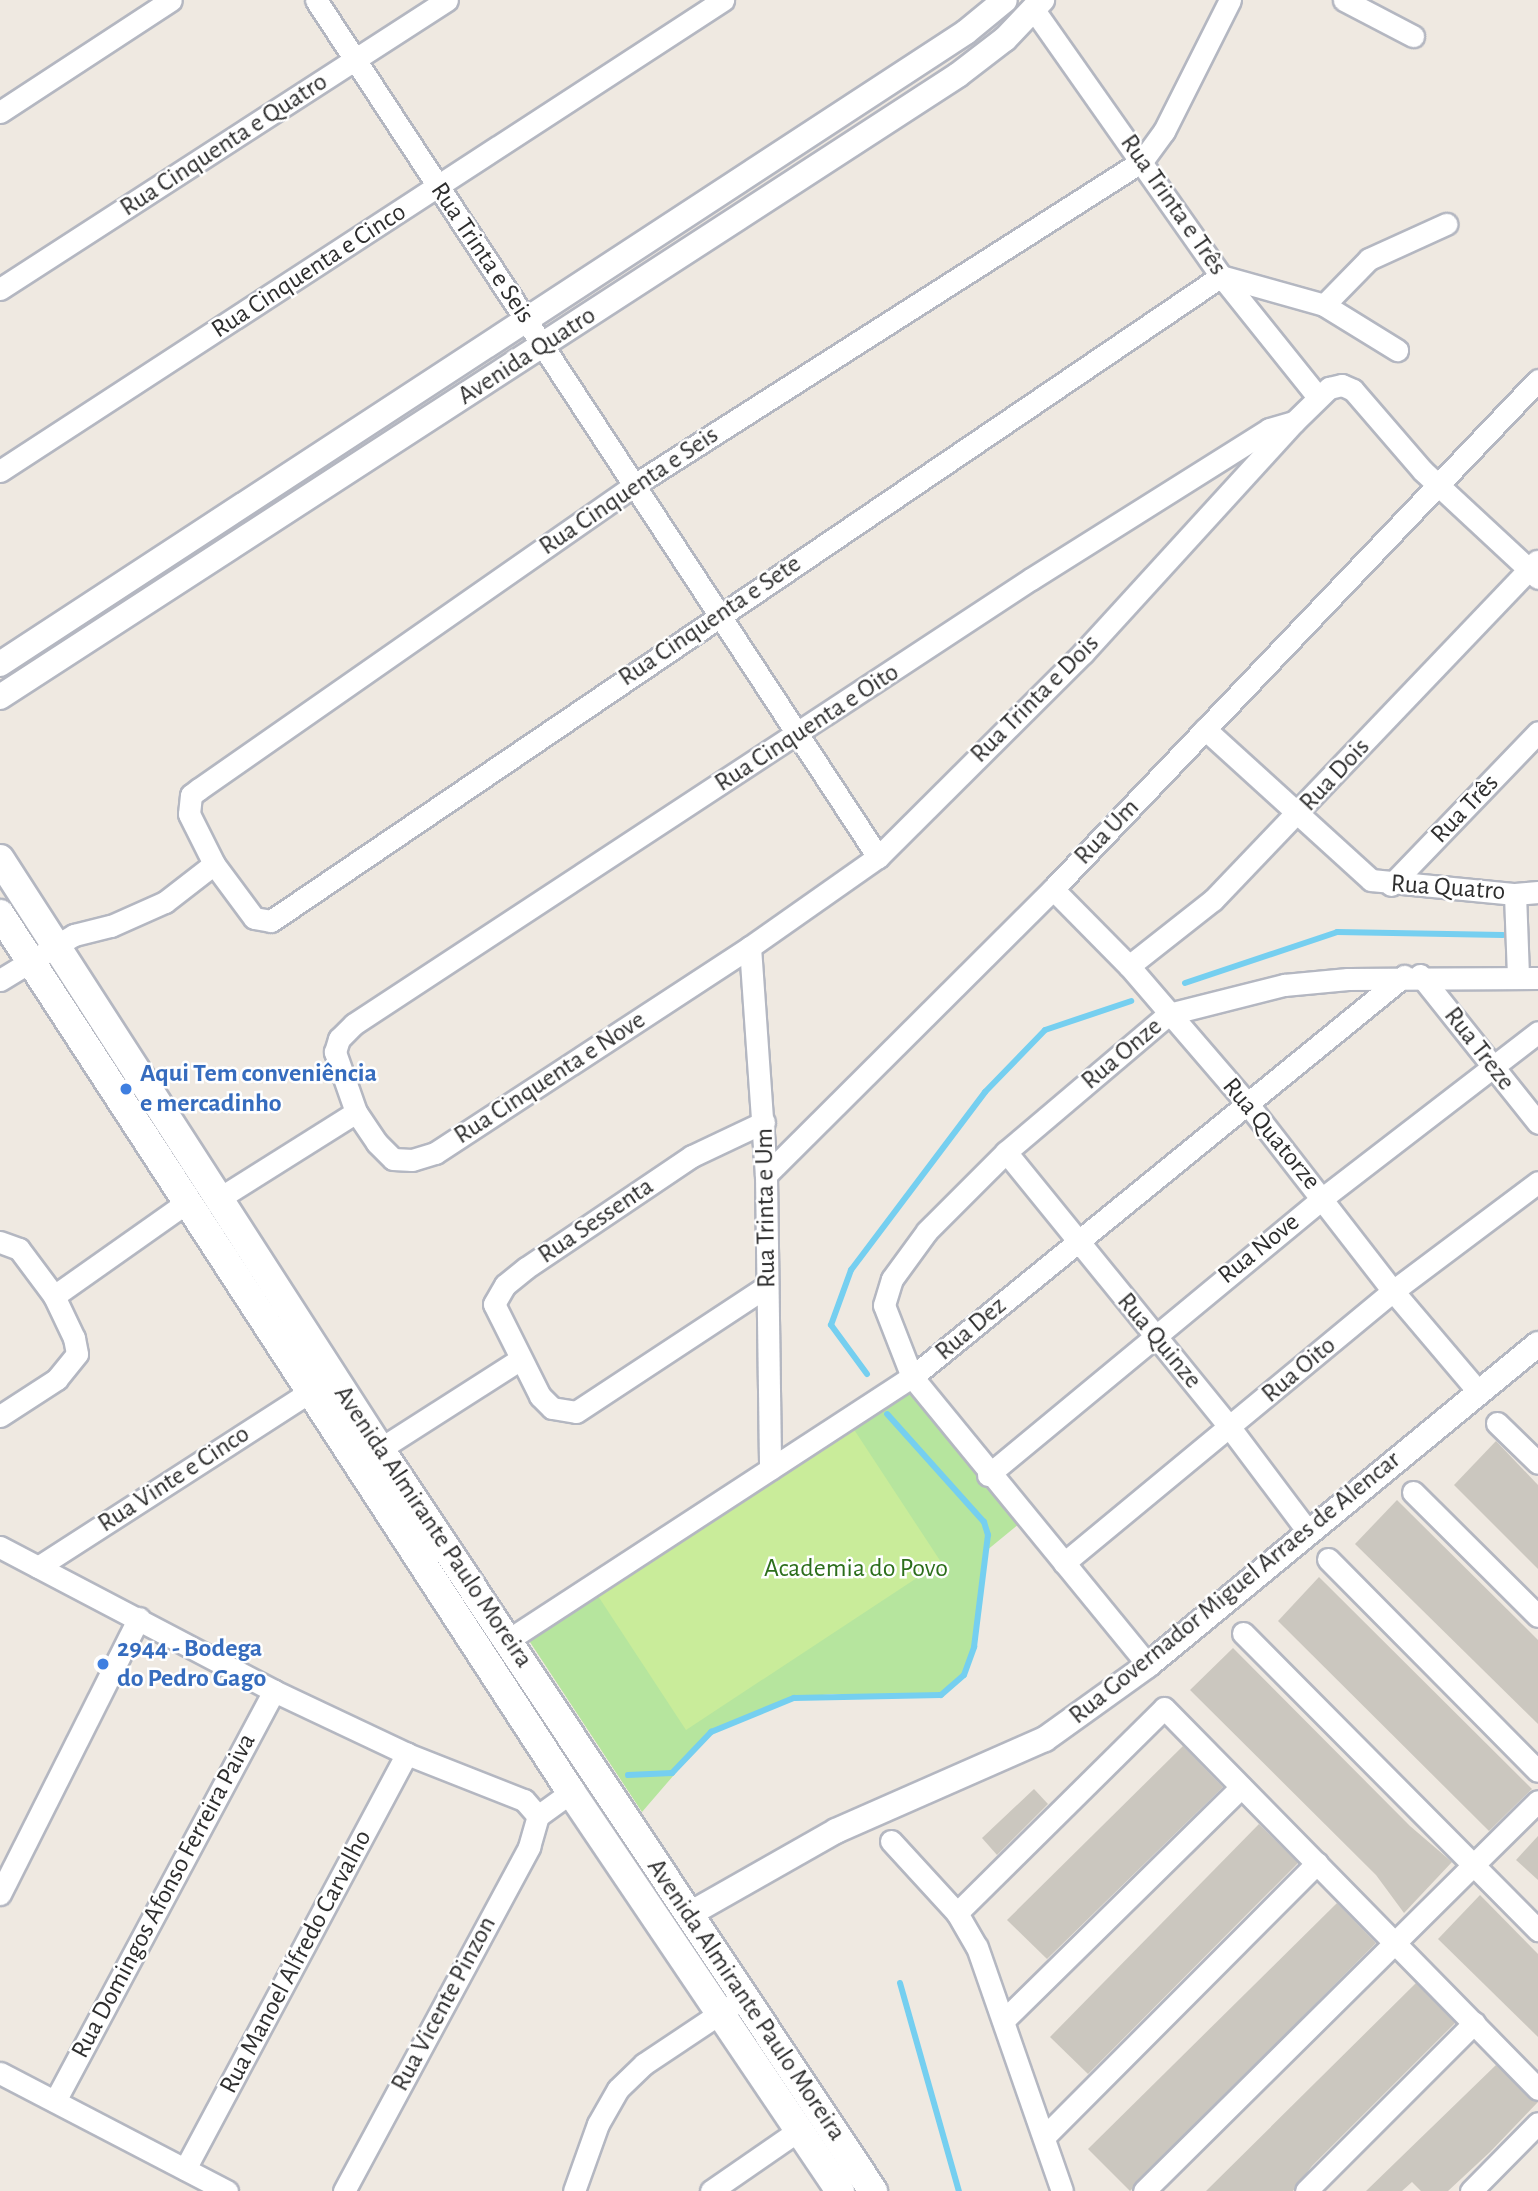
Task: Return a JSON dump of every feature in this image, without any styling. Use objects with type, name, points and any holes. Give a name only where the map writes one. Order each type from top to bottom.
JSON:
[{"type":"main road","name":"Avenida Almirante Paulo Moreira","points":[[0,859],[59,944],[218,1199],[380,1449],[873,2191]]},
{"type":"main road","name":"Avenida Almirante Paulo Moreira","points":[[0,914],[570,1792],[840,2191]]},
{"type":"street","points":[[0,112],[172,0]]},
{"type":"street","name":"Rua Trinta e Seis","points":[[316,0],[800,734],[878,857]]},
{"type":"street","name":"Rua Cinquenta e Quatro","points":[[0,289],[447,0]]},
{"type":"street","name":"Rua Cinquenta e Cinco","points":[[0,471],[723,0]]},
{"type":"street","name":"Avenida Quatro","points":[[0,664],[966,32],[1005,0]]},
{"type":"street","points":[[1142,161],[1164,131],[1230,0]]},
{"type":"street","points":[[1344,0],[1413,36]]},
{"type":"street","name":"Avenida Quatro","points":[[0,697],[958,75],[1038,5]]},
{"type":"street","name":"Rua Trinta e Três","points":[[1038,5],[1222,276],[1317,396]]},
{"type":"street","name":"Rua Cinquenta e Seis","points":[[215,864],[189,814],[191,795],[636,484],[1142,161]]},
{"type":"street","points":[[1324,305],[1369,259],[1446,224]]},
{"type":"street","points":[[1222,276],[1324,305],[1397,350]]},
{"type":"street","name":"Rua Cinquenta e Sete","points":[[215,864],[254,918],[271,922],[720,614],[1222,276]]},
{"type":"street","name":"Rua Um","points":[[766,1175],[1052,889],[1538,380]]},
{"type":"street","name":"Rua Cinquenta e Oito","points":[[356,1112],[335,1052],[339,1039],[354,1024],[800,734],[1031,579],[1269,429],[1294,422],[1317,396],[1342,385],[1361,397],[1381,427],[1439,482]]},
{"type":"street","name":"Rua Trinta e Dois","points":[[750,947],[878,857],[1083,653],[1294,422]]},
{"type":"street","points":[[1439,482],[1535,569]]},
{"type":"street","name":"Rua Dois","points":[[1129,966],[1213,900],[1535,569]]},
{"type":"street","name":"Rua Quatro","points":[[1205,729],[1362,874],[1391,886],[1515,894],[1538,892]]},
{"type":"street","name":"Rua Três","points":[[1391,886],[1538,732]]},
{"type":"street","points":[[0,979],[59,944],[164,902],[215,864]]},
{"type":"street","name":"Rua Quatorze","points":[[1052,889],[1129,966],[1247,1103],[1324,1198],[1392,1292],[1477,1390]]},
{"type":"street","points":[[1515,894],[1528,977]]},
{"type":"street","name":"Rua Cinquenta e Nove","points":[[356,1112],[393,1159],[412,1160],[435,1153],[750,947]]},
{"type":"street","name":"Rua Trinta e Um","points":[[750,947],[764,1122],[770,1469]]},
{"type":"street","name":"Rua Onze","points":[[912,1377],[884,1305],[904,1257],[1006,1152],[1169,1014],[1284,985],[1412,976],[1528,977]]},
{"type":"street","name":"Rua Treze","points":[[1412,976],[1538,1123]]},
{"type":"street","name":"Rua Dez","points":[[508,1640],[912,1377],[1247,1103],[1412,976]]},
{"type":"street","name":"Rua Nove","points":[[988,1475],[1154,1335],[1324,1198],[1494,1070],[1538,1032]]},
{"type":"street","points":[[218,1199],[356,1112]]},
{"type":"street","name":"Rua Sessenta","points":[[519,1360],[494,1304],[505,1285],[692,1156],[764,1122]]},
{"type":"street","name":"Rua Quinze","points":[[1006,1152],[1231,1429],[1309,1533]]},
{"type":"street","name":"Rua Oito","points":[[1064,1563],[1231,1429],[1392,1292],[1538,1182]]},
{"type":"street","points":[[54,1296],[186,1203]]},
{"type":"street","points":[[0,1242],[19,1249],[54,1296],[74,1338],[76,1354],[57,1379],[0,1416]]},
{"type":"street","points":[[380,1449],[519,1360],[552,1408],[576,1412],[767,1286]]},
{"type":"street","name":"Rua Governador Miguel Arraes de Alencar","points":[[688,1915],[836,1831],[1027,1749],[1148,1665],[1477,1390],[1538,1344]]},
{"type":"street","points":[[912,1377],[988,1475],[1148,1665]]},
{"type":"street","name":"Rua Vinte e Cinco","points":[[38,1567],[310,1392]]},
{"type":"street","points":[[1497,1423],[1538,1463]]},
{"type":"street","points":[[1413,1492],[1538,1616]]},
{"type":"street","points":[[2,1554],[38,1567],[274,1691],[407,1755],[514,1795],[538,1816],[570,1792]]},
{"type":"street","points":[[1328,1559],[1538,1771]]},
{"type":"street","points":[[0,1894],[139,1618]]},
{"type":"street","points":[[1243,1633],[1538,1930]]},
{"type":"street","name":"Rua Domingos Afonso Ferreira Paiva","points":[[55,2101],[274,1691]]},
{"type":"street","points":[[957,1913],[1160,1709],[1317,1863],[1538,2089]]},
{"type":"street","name":"Rua Manoel Alfredo Carvalho","points":[[185,2169],[407,1755]]},
{"type":"street","points":[[1005,2019],[1241,1787]]},
{"type":"street","points":[[1144,2191],[1538,1801]]},
{"type":"street","name":"Rua Vicente Pinzon","points":[[344,2191],[528,1847],[538,1816]]},
{"type":"street","points":[[891,1841],[957,1913],[986,1966],[1062,2191]]},
{"type":"street","points":[[1045,2135],[1317,1863]]},
{"type":"street","points":[[574,2191],[598,2124],[618,2088],[644,2064],[744,1997]]},
{"type":"street","points":[[1306,2191],[1474,2024]]},
{"type":"street","points":[[0,2073],[227,2191]]},
{"type":"street","points":[[1471,2191],[1538,2123]]},
{"type":"street","points":[[711,2191],[799,2130]]},
{"type":"green space","name":"Academia do Povo","points":[[909,1386],[1019,1524],[986,1551],[974,1647],[964,1675],[941,1695],[832,1694],[794,1698],[763,1709],[711,1732],[642,1812],[526,1636]]},
{"type":"green space","points":[[853,1428],[941,1562],[686,1730],[598,1596]]},
{"type":"building","points":[[1496,1441],[1538,1485],[1538,1569],[1454,1485]]},
{"type":"building","points":[[1397,1500],[1538,1640],[1538,1724],[1355,1544]]},
{"type":"building","points":[[1319,1577],[1532,1789],[1489,1831],[1278,1621]]},
{"type":"building","points":[[1233,1648],[1410,1826],[1452,1862],[1404,1913],[1376,1875],[1190,1690]]},
{"type":"building","points":[[1183,1746],[1223,1787],[1047,1959],[1007,1920]]},
{"type":"building","points":[[1034,1789],[1048,1804],[997,1855],[982,1838]]},
{"type":"building","points":[[1259,1824],[1298,1863],[1088,2074],[1050,2037]]},
{"type":"building","points":[[1538,1836],[1538,1880],[1516,1860]]},
{"type":"building","points":[[1480,1895],[1538,1954],[1538,2037],[1438,1939]]},
{"type":"building","points":[[1337,1903],[1376,1943],[1130,2191],[1088,2149]]},
{"type":"building","points":[[1416,1983],[1455,2023],[1312,2166],[1293,2191],[1206,2191]]},
{"type":"building","points":[[1496,2065],[1538,2102],[1490,2152],[1448,2191],[1421,2191],[1412,2182],[1402,2191],[1366,2191]]},
{"type":"waterway","points":[[1185,983],[1337,932],[1503,935]]},
{"type":"waterway","points":[[867,1374],[831,1325],[851,1270],[985,1092],[1045,1030],[1131,1001]]},
{"type":"waterway","points":[[628,1775],[672,1773],[711,1732],[794,1698],[941,1695],[964,1675],[974,1647],[988,1535],[984,1522],[887,1414]]},
{"type":"waterway","points":[[900,1983],[959,2191]]},
{"type":"place","name":"Aqui Tem conveniência e mercadinho","points":[[126,1089]]},
{"type":"place","name":"2944 - Bodega do Pedro Gago","points":[[103,1664]]}]
